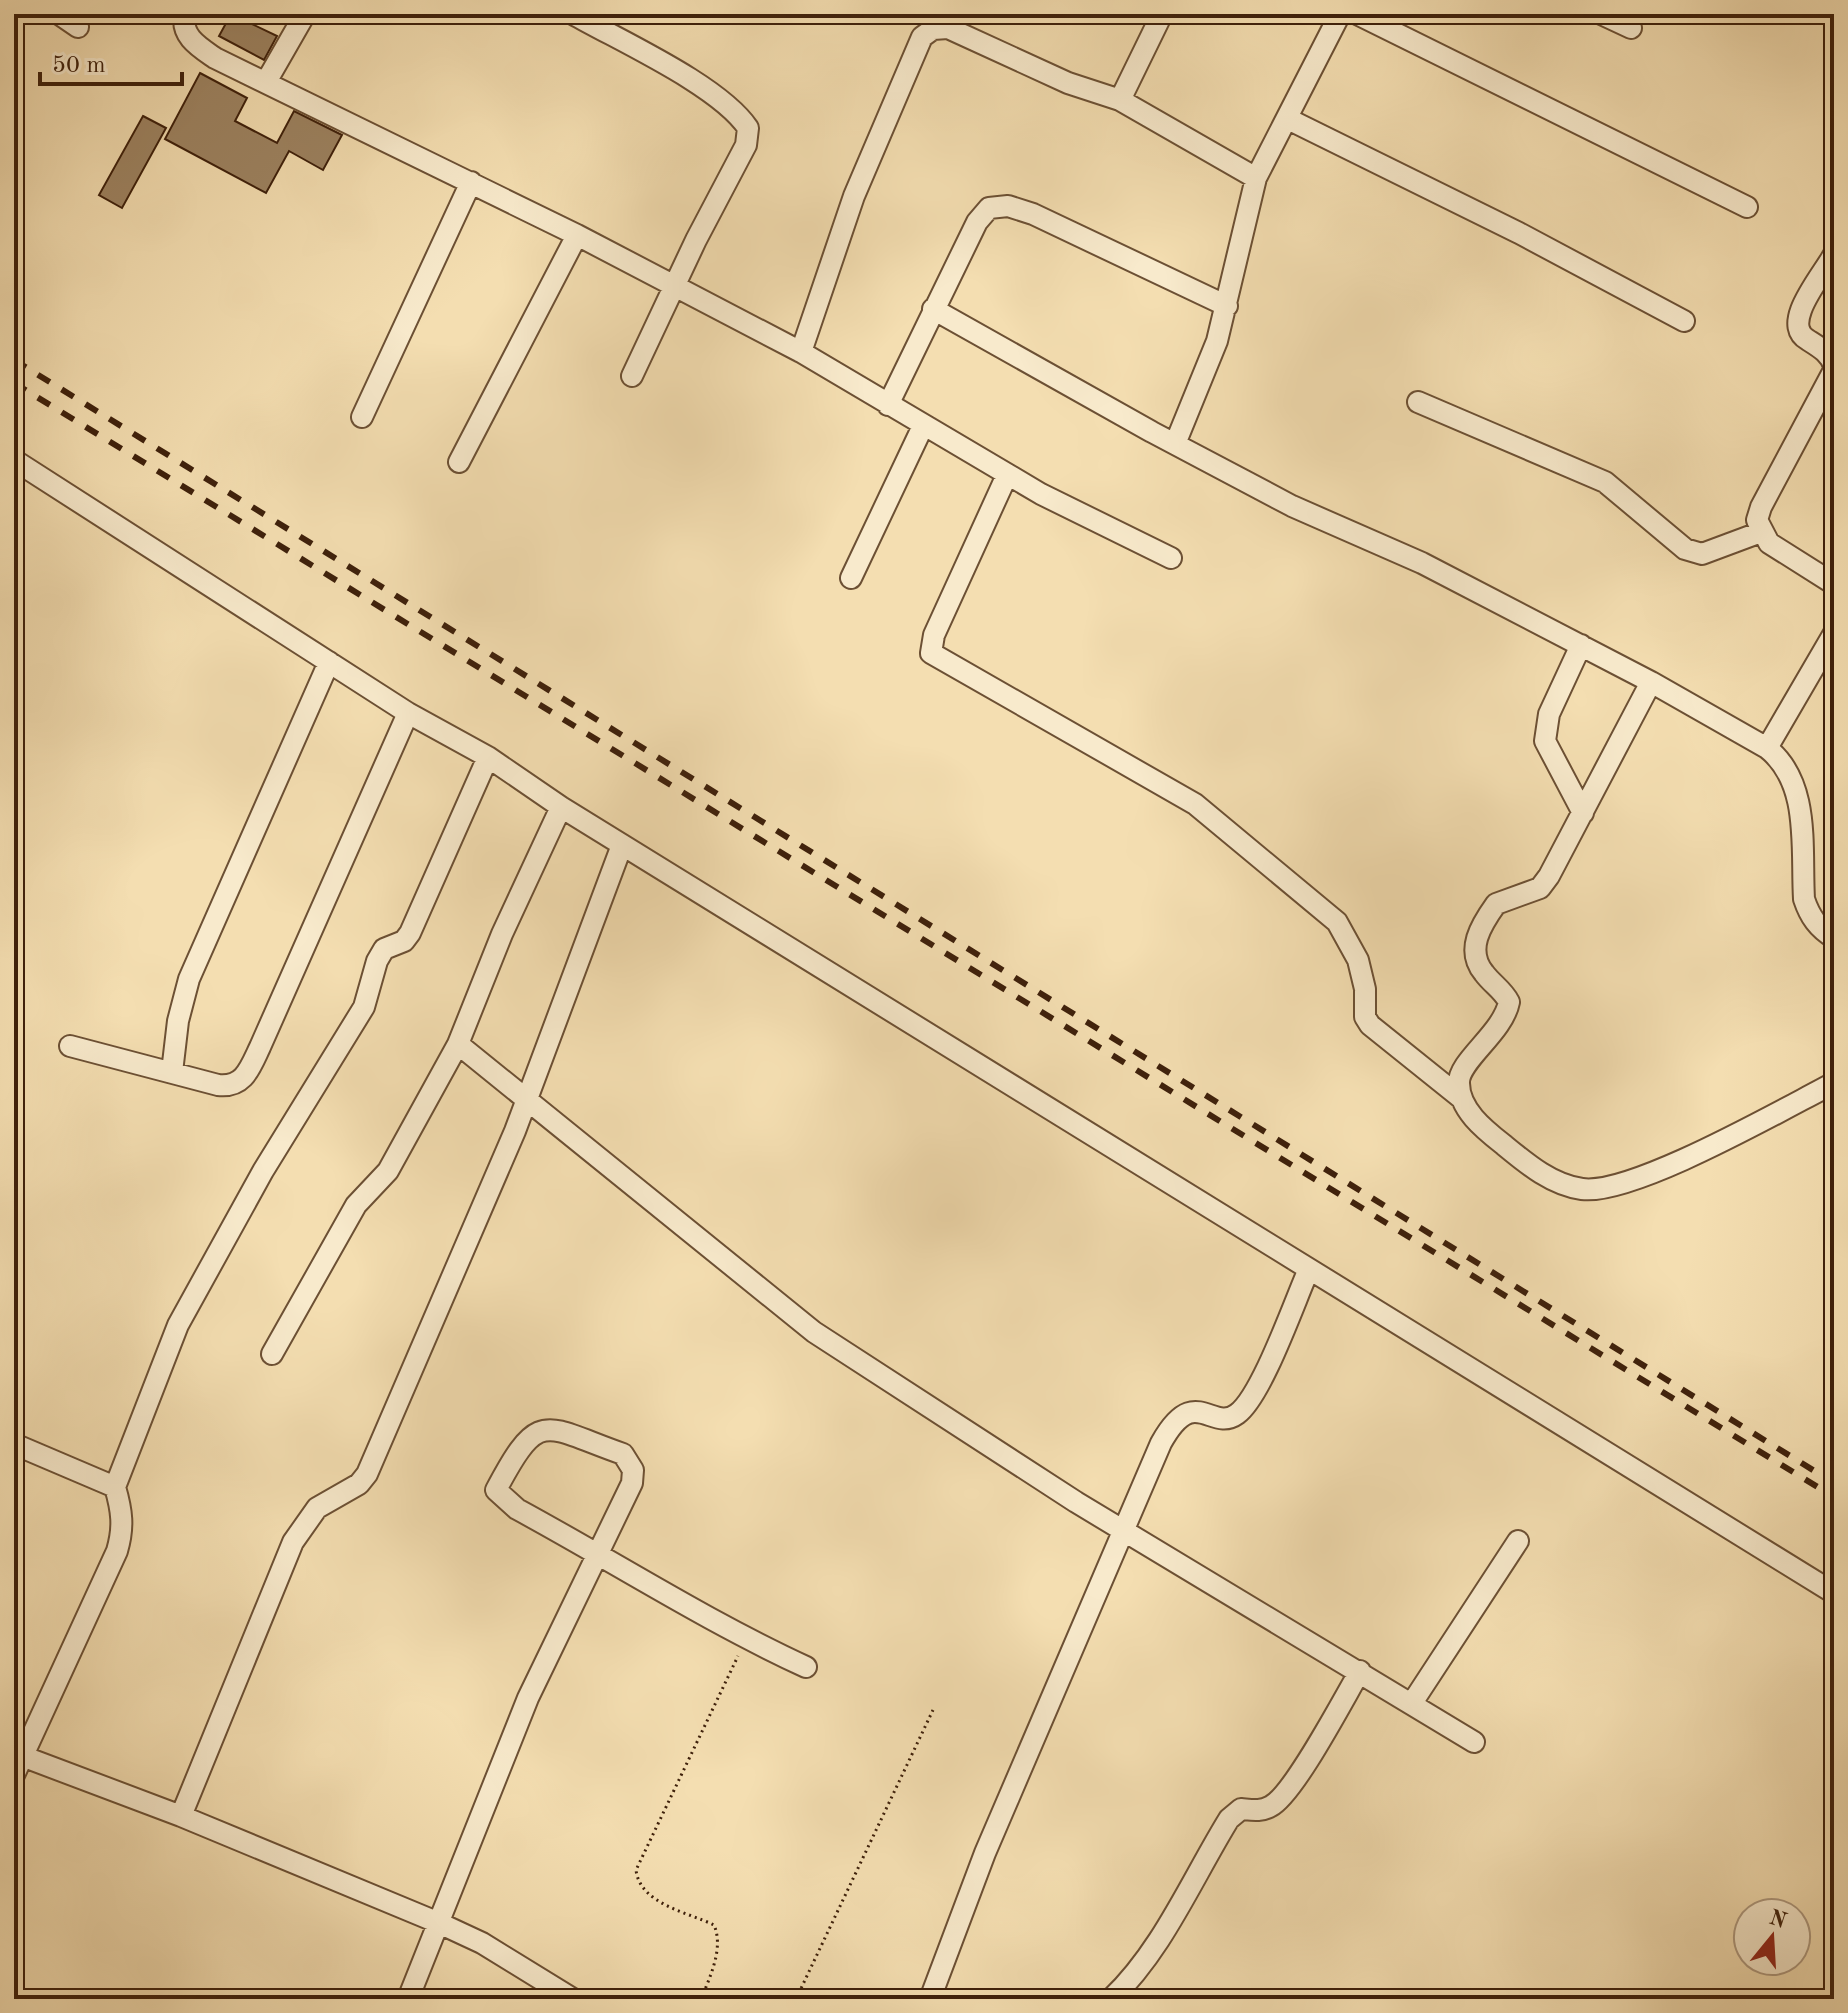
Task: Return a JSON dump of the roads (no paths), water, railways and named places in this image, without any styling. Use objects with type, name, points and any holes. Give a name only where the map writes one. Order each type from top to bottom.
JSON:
[{"type":"street","points":[[59,14],[78,27]]},
{"type":"street","points":[[185,14],[185,30],[200,48],[577,235],[801,352],[1007,475],[1171,558]]},
{"type":"street","points":[[266,82],[305,14]]},
{"type":"street","points":[[573,14],[704,89],[737,112],[748,128],[746,145],[673,287],[632,376]]},
{"type":"street","points":[[1120,100],[1162,14]]},
{"type":"street","points":[[1175,444],[1217,341],[1256,178],[1340,14]]},
{"type":"street","points":[[1357,14],[1747,207]]},
{"type":"street","points":[[1601,14],[1631,28]]},
{"type":"street","points":[[801,352],[854,196],[922,37],[933,29],[948,28],[1068,83],[1120,100],[1256,178]]},
{"type":"street","points":[[1288,119],[1519,233],[1684,321]]},
{"type":"street","points":[[362,417],[471,182]]},
{"type":"street","points":[[888,405],[977,222],[989,208],[1008,206],[1227,306]]},
{"type":"street","points":[[459,462],[577,235]]},
{"type":"street","points":[[1834,254],[1797,315],[1797,327],[1802,337],[1831,357],[1834,368],[1757,520],[1769,543],[1834,584]]},
{"type":"street","points":[[933,309],[1292,506],[1422,563],[1651,682],[1767,748],[1783,761],[1795,786],[1804,899],[1810,915],[1821,930],[1834,938]]},
{"type":"street","points":[[1418,402],[1605,482],[1685,549],[1702,554],[1761,532]]},
{"type":"street","points":[[851,578],[923,426]]},
{"type":"street","points":[[14,460],[408,713],[488,757],[622,845],[1834,1593]]},
{"type":"street","points":[[1007,475],[934,635],[931,653],[1195,804],[1337,922],[1358,960],[1365,989],[1365,1017],[1370,1025],[1461,1098]]},
{"type":"street","points":[[1767,748],[1834,633]]},
{"type":"street","points":[[1581,645],[1549,714],[1545,741],[1583,813]]},
{"type":"street","points":[[172,1072],[178,1021],[189,979],[329,662]]},
{"type":"street","points":[[1651,682],[1540,888],[1496,904],[1476,939],[1475,955],[1481,971],[1509,1002],[1500,1028],[1464,1067],[1458,1080],[1461,1098],[1470,1114],[1489,1133],[1540,1172],[1559,1184],[1584,1190],[1605,1189],[1659,1170],[1834,1083]]},
{"type":"street","points":[[70,1046],[218,1085],[232,1086],[241,1081],[260,1047],[408,713]]},
{"type":"street","points":[[488,757],[410,933],[404,941],[384,949],[377,961],[372,990],[364,1007],[263,1171],[178,1325],[115,1487],[122,1510],[123,1532],[117,1551],[17,1761],[181,1816],[439,1923],[482,1943],[573,1999]]},
{"type":"street","points":[[272,1354],[356,1205],[388,1171],[458,1044],[502,934],[561,807]]},
{"type":"street","points":[[181,1816],[293,1542],[317,1508],[359,1484],[367,1474],[526,1099],[622,845]]},
{"type":"street","points":[[458,1044],[814,1332],[1125,1530],[1474,1742]]},
{"type":"street","points":[[930,1999],[1028,1749],[1172,1424],[1184,1413],[1200,1411],[1225,1419],[1236,1416],[1266,1368],[1309,1269]]},
{"type":"street","points":[[408,1999],[523,1709],[599,1554],[632,1483],[630,1460],[623,1454],[582,1439],[540,1429],[518,1450],[496,1490],[517,1509],[599,1554],[747,1638],[806,1667]]},
{"type":"street","points":[[14,1444],[115,1487]]},
{"type":"street","points":[[1412,1703],[1518,1541]]},
{"type":"street","points":[[1111,1999],[1132,1981],[1152,1955],[1229,1819],[1241,1809],[1259,1811],[1274,1805],[1294,1781],[1360,1671]]},
{"type":"railway","points":[[14,360],[1834,1483]]},
{"type":"railway","points":[[14,383],[1834,1497]]}]
